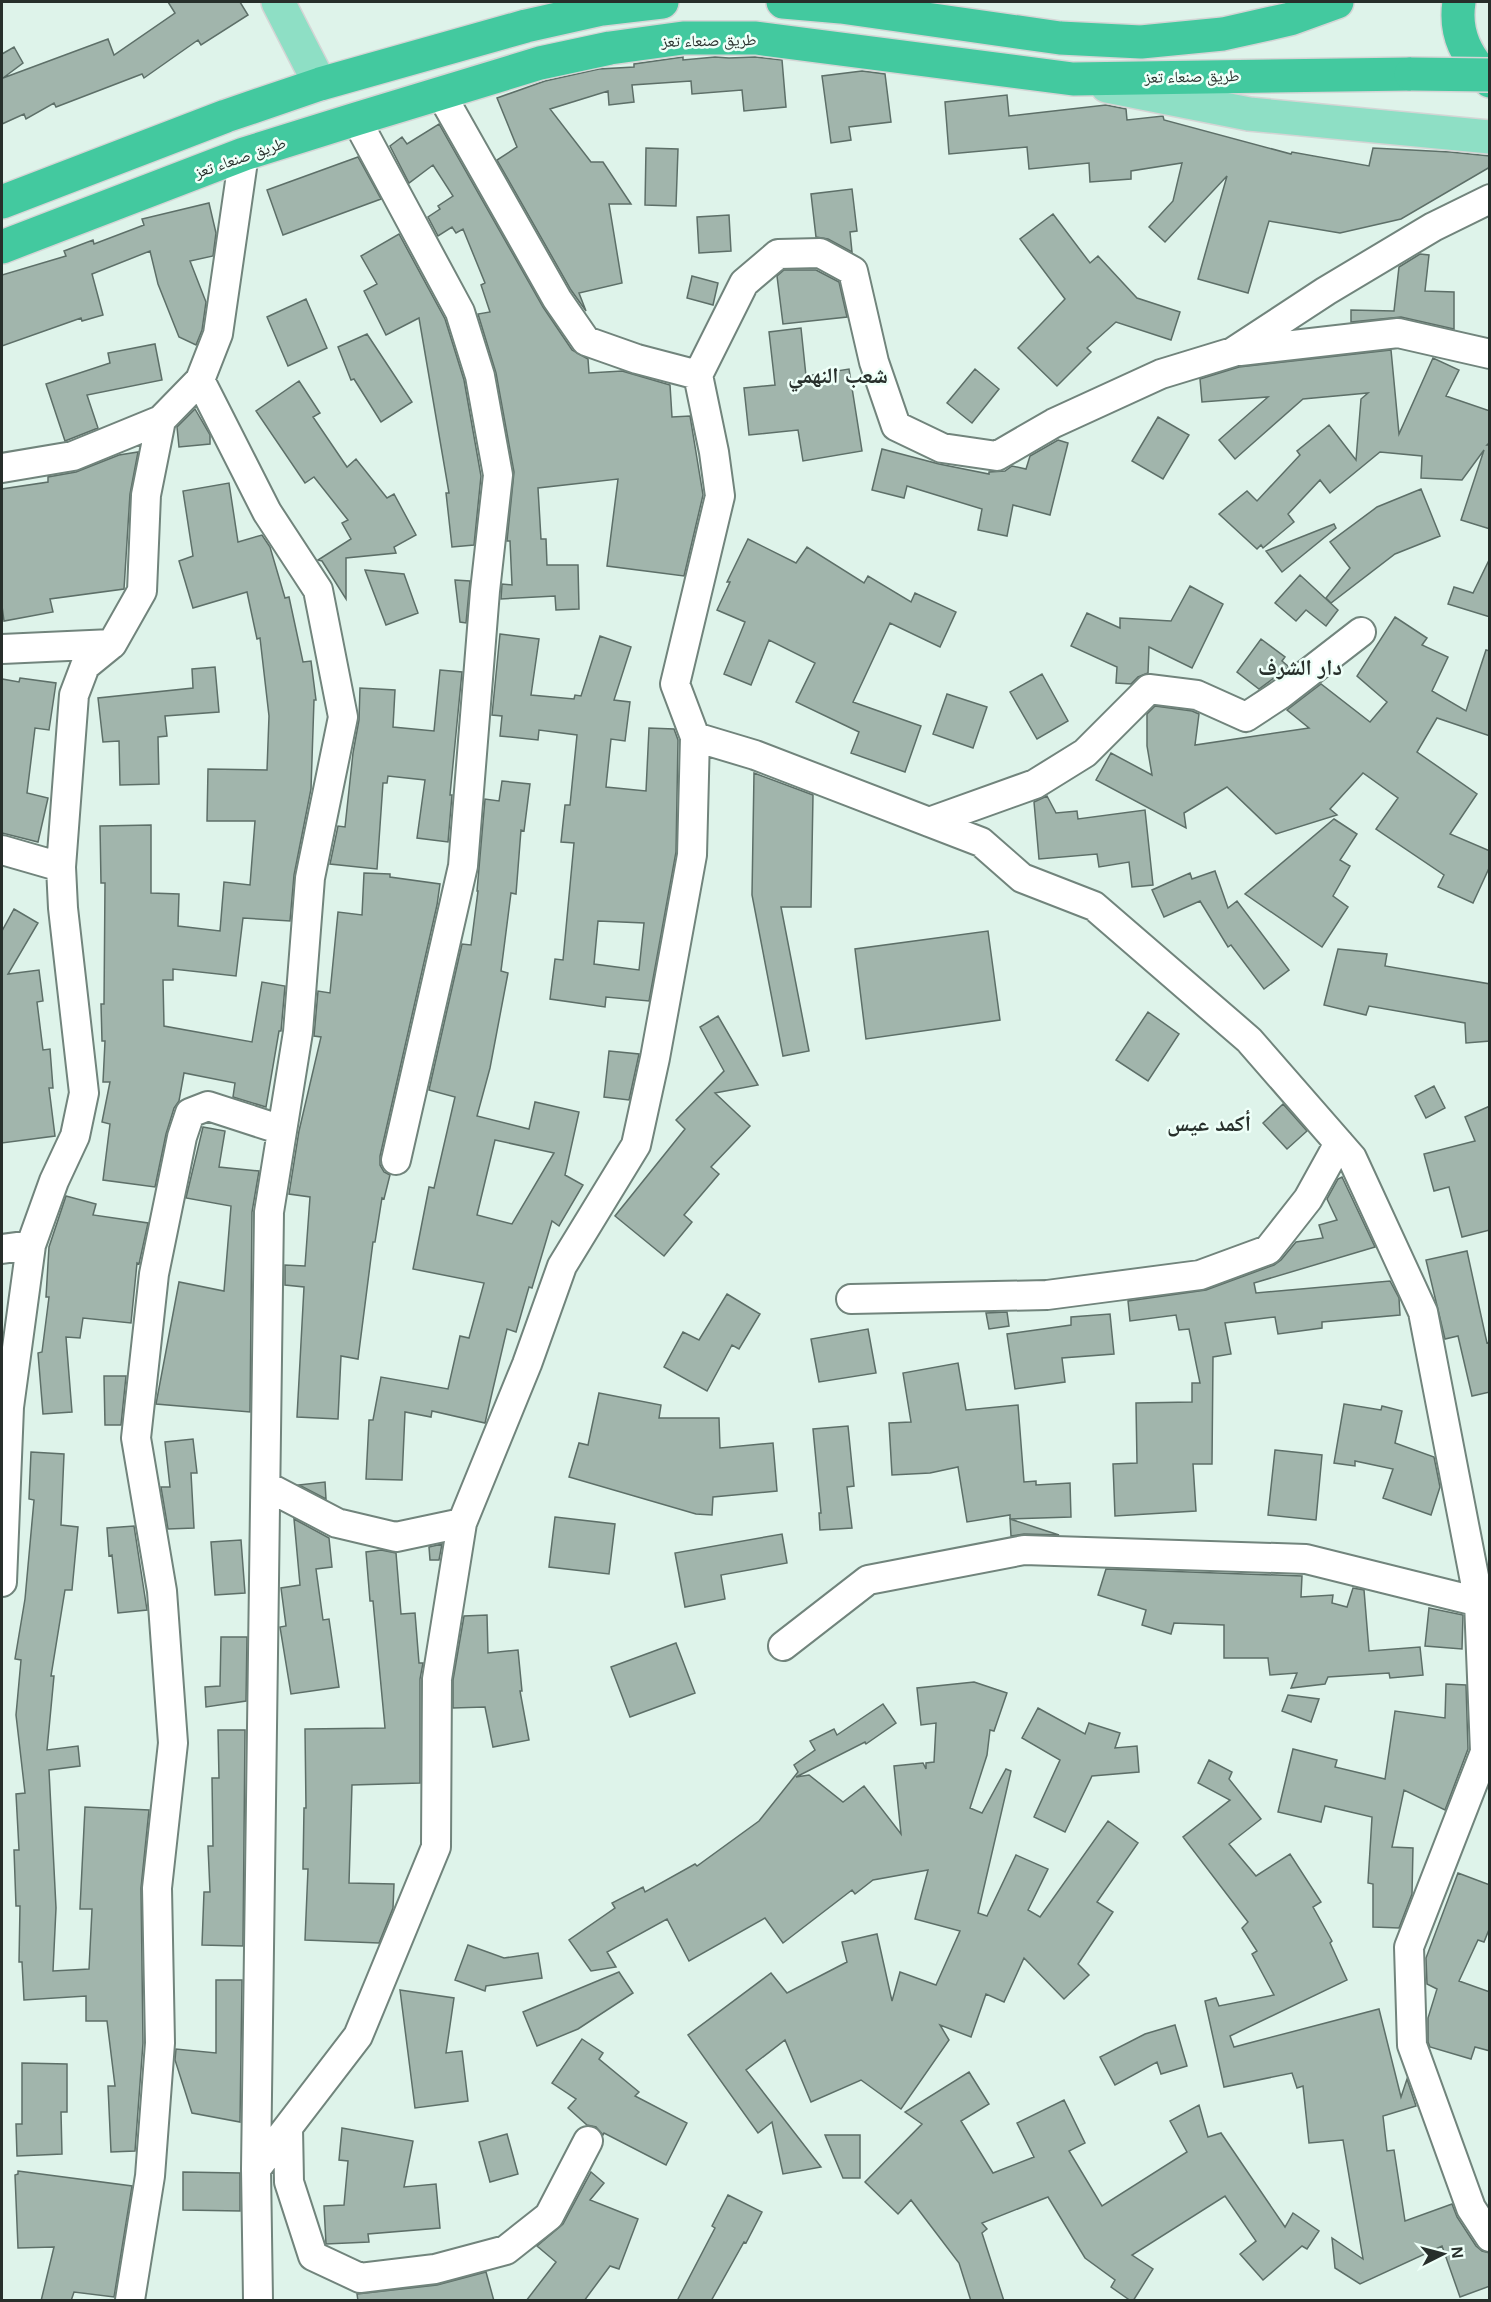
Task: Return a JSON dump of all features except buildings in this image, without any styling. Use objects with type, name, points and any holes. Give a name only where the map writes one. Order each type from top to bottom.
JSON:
[{"type":"highway","points":[[2,202],[226,116],[320,84],[526,26],[602,9],[662,2]]},
{"type":"highway","points":[[783,2],[841,7],[1060,38],[1141,42],[1223,34],[1290,19],[1337,2]]},
{"type":"highway","points":[[1459,2],[1459,34],[1465,51],[1476,68],[1490,81]]},
{"type":"highway","name":"طريق صنعاء تعز","points":[[2,248],[244,154],[356,119],[540,63],[610,48],[683,38],[768,40],[1073,79],[1490,75]]},
{"type":"main road","points":[[278,2],[320,84]]},
{"type":"main road","points":[[1073,79],[1249,114],[1490,137]]},
{"type":"street","points":[[441,94],[551,289],[586,341],[637,359],[698,375]]},
{"type":"street","points":[[356,119],[460,312],[480,376],[498,475],[485,591],[463,866],[396,1160]]},
{"type":"street","points":[[2,468],[74,456],[161,420],[200,380],[218,334],[244,154]]},
{"type":"street","points":[[1233,352],[1326,291],[1433,227],[1490,199]]},
{"type":"street","points":[[256,2169],[358,2036],[436,1847],[437,1679],[462,1523],[527,1364],[562,1266],[636,1144],[655,1058],[692,855],[695,736],[675,684],[720,496],[714,452],[698,375],[744,283],[778,254],[820,253],[853,271],[874,362],[896,426],[942,447],[997,456],[1054,423],[1161,374],[1233,352],[1398,333],[1490,354]]},
{"type":"street","points":[[200,380],[267,512],[318,590],[343,717],[310,878],[298,1032],[269,1212],[256,2169],[258,2301]]},
{"type":"street","points":[[2,1582],[9,1407],[31,1245],[54,1181],[75,1136],[84,1093],[63,908],[61,867],[74,695],[85,666],[112,644],[142,591],[146,495],[161,420]]},
{"type":"street","points":[[929,822],[1035,784],[1055,772],[1085,753],[1149,689],[1197,695],[1246,717],[1281,694],[1361,632]]},
{"type":"street","points":[[2,649],[112,644]]},
{"type":"street","points":[[695,736],[755,755],[981,842],[1022,878],[1094,906],[1249,1040],[1352,1158],[1423,1312],[1479,1602],[1485,1752],[1409,1947],[1412,2045],[1471,2208],[1490,2237]]},
{"type":"street","points":[[2,850],[61,867]]},
{"type":"street","points":[[130,2301],[151,2165],[160,2043],[158,1888],[173,1743],[162,1591],[136,1438],[154,1274],[182,1137],[190,1113],[207,1106],[282,1130]]},
{"type":"street","points":[[851,1299],[1047,1295],[1200,1275],[1268,1250],[1308,1198],[1339,1143]]},
{"type":"street","points":[[2,1249],[31,1245]]},
{"type":"street","points":[[266,1486],[337,1523],[396,1537],[462,1523]]},
{"type":"street","points":[[783,1646],[868,1580],[1024,1550],[1306,1559],[1479,1602]]},
{"type":"street","points":[[288,2128],[289,2182],[313,2256],[360,2278],[435,2269],[506,2250],[549,2216],[588,2141]]},
{"type":"district","name":"شعب النهمي","points":[[838,375]]},
{"type":"district","name":"دار الشرف","points":[[1300,667]]},
{"type":"district","name":"أكمد عيس","points":[[1209,1123]]}]
